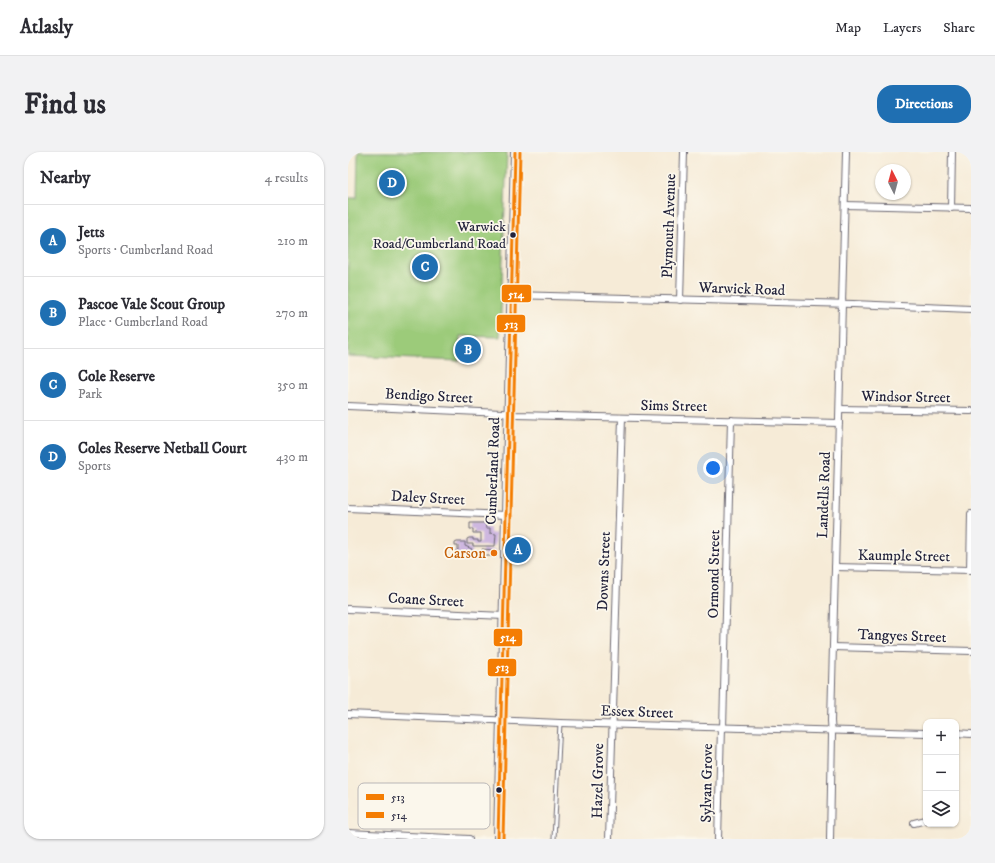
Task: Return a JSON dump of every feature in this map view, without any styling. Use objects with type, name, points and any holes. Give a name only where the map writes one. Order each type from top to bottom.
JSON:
[{"type":"main road","name":"Cumberland Road","points":[[498,839],[516,152]]},
{"type":"street","name":"Plymouth Avenue","points":[[680,300],[684,152]]},
{"type":"street","name":"Landells Road","points":[[830,839],[833,647],[846,152]]},
{"type":"street","points":[[951,208],[952,152]]},
{"type":"street","points":[[845,205],[971,208]]},
{"type":"street","name":"Warwick Road","points":[[512,295],[971,309]]},
{"type":"street","name":"Bendigo Street","points":[[348,406],[509,414]]},
{"type":"street","name":"Windsor Street","points":[[840,409],[971,411]]},
{"type":"street","name":"Sims Street","points":[[509,414],[839,423]]},
{"type":"street","name":"Downs Street","points":[[612,724],[622,418]]},
{"type":"street","name":"Ormond Street","points":[[722,728],[731,420]]},
{"type":"street","name":"Daley Street","points":[[348,508],[506,515]]},
{"type":"street","points":[[970,570],[971,514]]},
{"type":"street","name":"Kaumple Street","points":[[835,567],[970,570]]},
{"type":"street","name":"Coane Street","points":[[348,609],[504,616]]},
{"type":"street","name":"Tangyes Street","points":[[833,647],[971,650]]},
{"type":"street","name":"Essex Street","points":[[348,714],[560,723],[923,733]]},
{"type":"street","name":"Hazel Grove","points":[[609,839],[612,724]]},
{"type":"street","name":"Sylvan Grove","points":[[718,839],[722,728]]},
{"type":"street","points":[[959,733],[971,734]]},
{"type":"street","points":[[914,823],[923,821]]},
{"type":"street","points":[[348,833],[469,839]]},
{"type":"lane","points":[[554,839],[560,723]]},
{"type":"green space","points":[[358,152],[507,152],[500,337],[460,336],[459,361],[348,356],[348,198],[357,198]]},
{"type":"building","points":[[463,340],[475,341],[475,344],[473,344],[473,357],[462,356]]},
{"type":"building","points":[[470,523],[485,523],[486,528],[490,528],[490,533],[496,534],[495,546],[473,546],[473,544],[467,544],[467,539],[469,538],[473,538],[473,540],[478,540],[478,542],[481,542],[481,533],[473,533],[473,529],[470,529]]},
{"type":"building","points":[[465,542],[465,546],[472,549],[472,555],[455,555],[455,551],[458,550],[458,546],[455,546],[455,543]]},
{"type":"building","points":[[482,549],[495,550],[495,556],[486,556],[486,554],[482,554]]},
{"type":"transit line","name":"513","points":[[498,839],[515,152]]},
{"type":"transit line","name":"514","points":[[503,839],[520,152]]},
{"type":"place","name":"Coles Reserve Netball Court","points":[[392,183]]},
{"type":"place","name":"Warwick Road/Cumberland Road","points":[[513,235]]},
{"type":"place","name":"Cole Reserve","points":[[425,267]]},
{"type":"place","name":"Pascoe Vale Scout Group","points":[[468,350]]},
{"type":"place","name":"Jetts","points":[[518,550]]},
{"type":"place","name":"Carson","points":[[494,553]]}]
